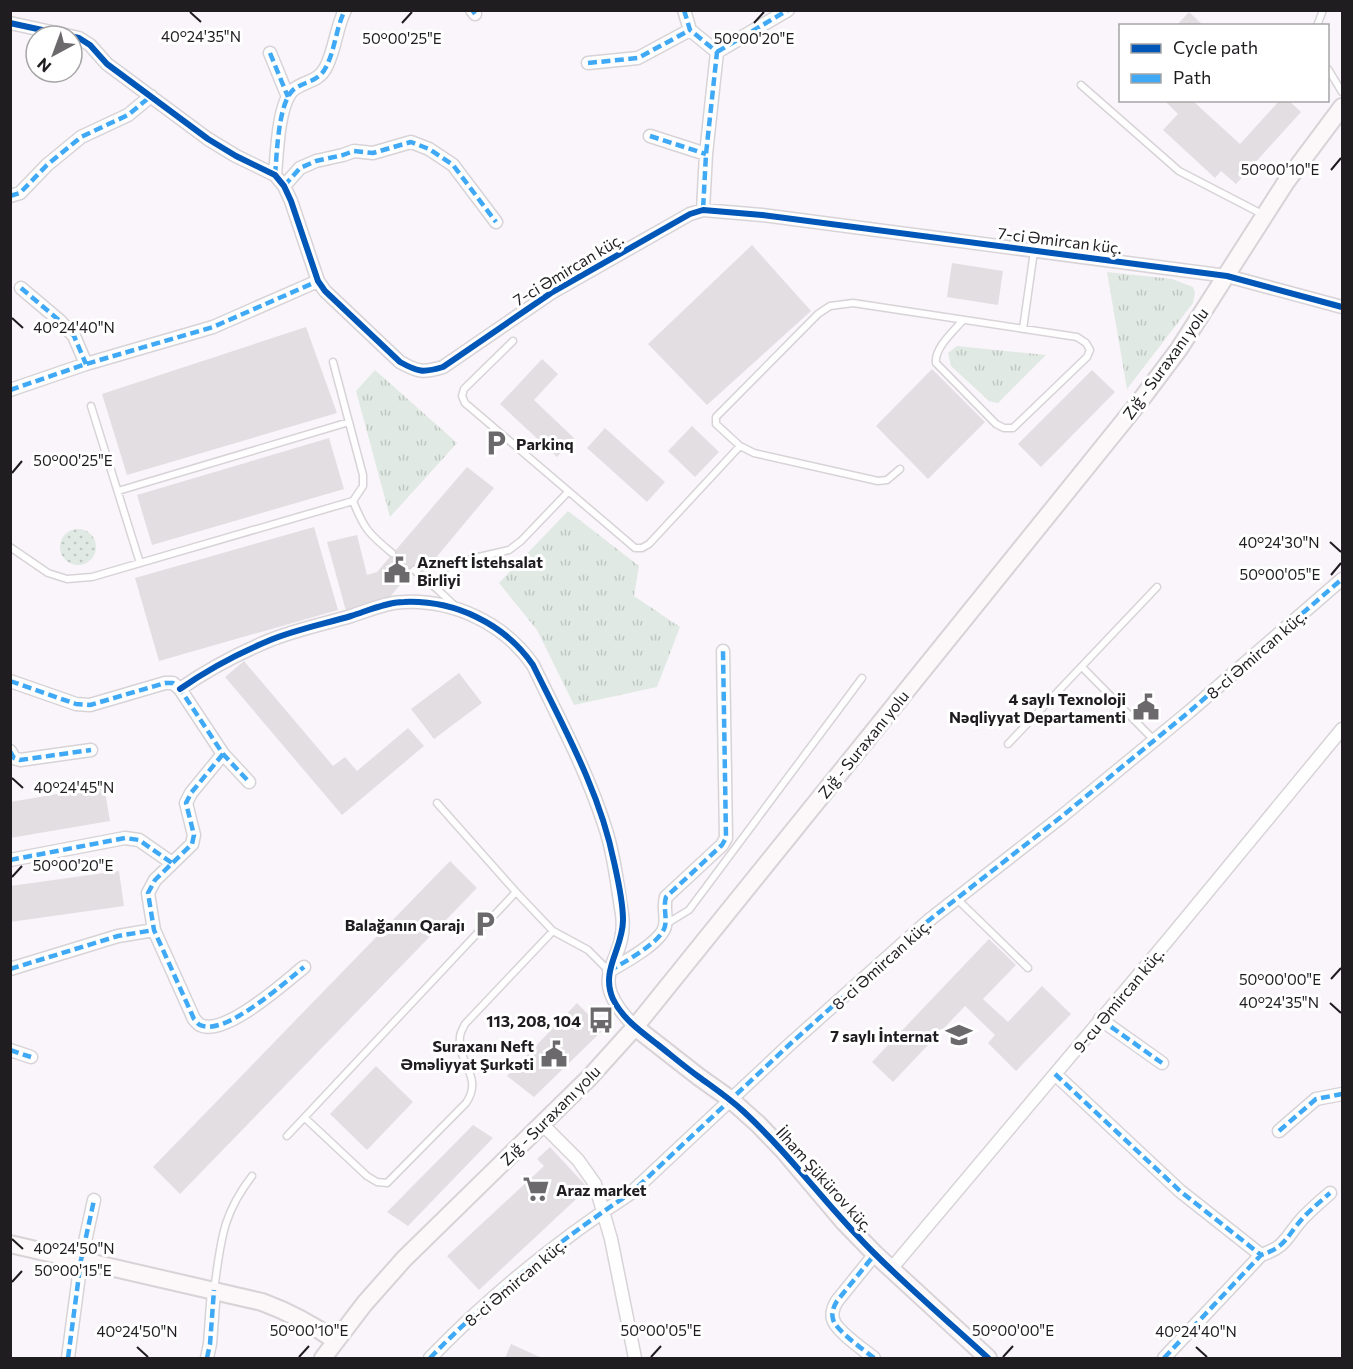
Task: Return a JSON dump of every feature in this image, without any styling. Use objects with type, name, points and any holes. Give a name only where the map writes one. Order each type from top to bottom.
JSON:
[{"type":"main road","name":"Zığ - Suraxanı yolu","points":[[323,1359],[365,1303],[404,1259],[589,1078],[635,1027],[1140,401],[1179,349],[1306,154],[1342,107]]},
{"type":"main road","name":"İlham Şükürov küç.","points":[[635,1027],[730,1099],[783,1151],[874,1254],[988,1359]]},
{"type":"main road","points":[[10,1244],[261,1302],[288,1312],[315,1326],[336,1341]]},
{"type":"street","points":[[275,174],[279,125],[288,97],[294,89],[319,78],[326,68],[345,10]]},
{"type":"street","points":[[684,10],[690,30],[717,52]]},
{"type":"street","points":[[717,52],[788,10]]},
{"type":"street","name":"7-ci Əmircan küç.","points":[[10,23],[79,38],[90,45],[107,64],[208,139],[236,156],[275,174],[291,201],[318,281],[330,296],[400,362],[413,370],[426,372],[443,367],[551,293],[690,214],[703,210],[762,215],[1227,276]]},
{"type":"street","points":[[588,63],[638,58],[690,30]]},
{"type":"street","points":[[703,210],[706,154],[717,52]]},
{"type":"street","points":[[270,53],[288,97]]},
{"type":"street","points":[[10,196],[20,193],[47,165],[81,137],[128,115],[150,96]]},
{"type":"street","points":[[650,136],[706,154]]},
{"type":"street","points":[[284,186],[300,168],[316,161],[354,151],[373,153],[411,142],[429,149],[453,165],[496,222]]},
{"type":"street","points":[[1227,276],[1342,307]]},
{"type":"street","points":[[10,390],[86,364],[213,327],[318,281]]},
{"type":"street","points":[[21,288],[74,336],[86,364]]},
{"type":"street","name":"8-ci Əmircan küç.","points":[[430,1359],[496,1296],[604,1210],[631,1193],[730,1099],[928,921],[1061,817],[1278,636],[1342,579]]},
{"type":"street","points":[[180,689],[221,663],[269,640],[401,602],[419,602],[459,609],[498,628],[525,652],[533,665],[578,758],[604,824],[616,873],[623,920],[619,943],[609,971],[608,985],[622,1014],[635,1027]]},
{"type":"street","points":[[609,971],[632,958],[659,937],[666,924],[664,904],[666,897],[722,845],[726,838],[723,651]]},
{"type":"street","points":[[10,681],[76,704],[90,705],[165,682],[173,683],[180,689],[223,754],[249,782]]},
{"type":"street","name":"9-cu Əmircan küç.","points":[[891,1269],[1342,729]]},
{"type":"street","points":[[10,751],[14,758],[20,760],[91,750]]},
{"type":"street","points":[[223,754],[190,793],[186,803],[194,835],[192,844],[155,880],[148,893],[154,930],[194,1018],[200,1025],[213,1027],[246,1013],[304,967]]},
{"type":"street","points":[[10,860],[125,838],[139,840],[172,863]]},
{"type":"street","points":[[10,969],[118,936],[154,930]]},
{"type":"street","points":[[1100,1019],[1162,1063]]},
{"type":"street","points":[[10,1050],[31,1057]]},
{"type":"street","points":[[1055,1074],[1180,1191],[1261,1255]]},
{"type":"street","points":[[1279,1131],[1316,1099],[1342,1094]]},
{"type":"street","points":[[542,1124],[584,1168],[595,1184],[604,1210],[635,1359]]},
{"type":"street","points":[[1164,1359],[1261,1255],[1275,1251],[1282,1245],[1303,1218],[1330,1192]]},
{"type":"street","points":[[68,1359],[81,1260],[94,1200]]},
{"type":"street","points":[[874,1254],[837,1301],[832,1318],[836,1326],[874,1359]]},
{"type":"street","points":[[207,1359],[214,1290]]},
{"type":"lane","points":[[1329,71],[1342,92]]},
{"type":"lane","points":[[1081,85],[1179,171],[1266,216]]},
{"type":"lane","points":[[1023,329],[1034,250]]},
{"type":"lane","points":[[900,469],[887,480],[878,481],[754,453],[740,446],[716,424],[716,417],[818,314],[830,306],[853,303],[1077,337],[1086,343],[1090,350],[1087,357],[1013,428],[1004,428],[996,424],[936,363],[935,357],[939,350],[963,320]]},
{"type":"lane","points":[[513,341],[464,389],[462,396],[471,409],[635,548],[642,548],[657,535],[740,446]]},
{"type":"lane","points":[[10,547],[48,573],[67,579],[92,577],[353,501],[363,486],[363,475],[333,362]]},
{"type":"lane","points":[[91,406],[140,563]]},
{"type":"lane","points":[[118,491],[349,422]]},
{"type":"lane","points":[[437,589],[457,567],[470,559],[509,550],[521,541],[568,492]]},
{"type":"lane","points":[[353,501],[369,535],[392,553]]},
{"type":"lane","points":[[414,570],[459,609]]},
{"type":"lane","points":[[1008,744],[1157,587]]},
{"type":"lane","points":[[1082,667],[1154,740]]},
{"type":"lane","points":[[666,924],[689,910],[862,678]]},
{"type":"lane","points":[[437,803],[553,931],[588,950],[609,971]]},
{"type":"lane","points":[[287,1136],[516,892]]},
{"type":"lane","points":[[957,899],[1028,968]]},
{"type":"lane","points":[[305,1118],[367,1176],[377,1182],[387,1183],[466,1103],[473,1092],[460,1037],[465,1023],[553,931]]},
{"type":"lane","points":[[214,1290],[218,1253],[230,1209],[252,1176]]},
{"type":"green space","points":[[1107,272],[1172,279],[1193,287],[1195,293],[1193,303],[1127,389]]},
{"type":"green space","points":[[957,346],[1046,355],[998,403],[989,401],[951,366],[948,353]]},
{"type":"green space","points":[[375,370],[457,443],[390,517],[356,391]]},
{"type":"green space","points":[[568,511],[639,566],[634,596],[680,627],[657,687],[574,705],[537,630],[499,583]]},
{"type":"green space","points":[[78,529],[91,534],[96,547],[91,560],[78,565],[65,560],[60,547],[65,534]]},
{"type":"building","points":[[1189,12],[1202,24],[1178,24]]},
{"type":"building","points":[[1166,102],[1194,102],[1240,144],[1278,102],[1290,102],[1301,112],[1236,184],[1221,171],[1215,178],[1163,130],[1178,114]]},
{"type":"building","points":[[752,245],[811,311],[707,405],[648,344]]},
{"type":"building","points":[[952,263],[1003,271],[998,305],[947,297]]},
{"type":"building","points":[[306,327],[337,413],[127,475],[102,394]]},
{"type":"building","points":[[542,359],[558,374],[534,400],[574,438],[557,457],[500,404]]},
{"type":"building","points":[[932,369],[985,422],[928,479],[876,426]]},
{"type":"building","points":[[1092,370],[1115,392],[1041,467],[1018,444]]},
{"type":"building","points":[[692,426],[719,452],[695,477],[668,451]]},
{"type":"building","points":[[605,428],[665,482],[647,502],[587,448]]},
{"type":"building","points":[[329,438],[344,489],[152,545],[137,495]]},
{"type":"building","points":[[467,467],[494,488],[424,572],[417,565],[389,598],[346,611],[327,542],[357,535],[367,575],[377,572]]},
{"type":"building","points":[[314,527],[338,610],[159,661],[135,578]]},
{"type":"building","points":[[244,661],[333,766],[345,757],[357,771],[408,728],[424,746],[342,815],[225,677]]},
{"type":"building","points":[[459,673],[482,703],[434,739],[411,709]]},
{"type":"building","points":[[104,786],[110,821],[10,838],[10,802]]},
{"type":"building","points":[[450,861],[477,888],[180,1194],[153,1167]]},
{"type":"building","points":[[119,871],[124,906],[10,922],[10,886]]},
{"type":"building","points":[[989,939],[1016,965],[983,999],[1008,1022],[1042,986],[1071,1014],[1016,1071],[988,1043],[995,1035],[965,1006],[893,1082],[872,1062]]},
{"type":"building","points":[[577,1003],[603,1030],[534,1097],[507,1076]]},
{"type":"building","points":[[376,1066],[413,1102],[367,1150],[330,1114]]},
{"type":"building","points":[[473,1125],[493,1138],[408,1226],[387,1212]]},
{"type":"building","points":[[550,1147],[588,1188],[479,1290],[447,1256],[544,1166],[537,1159]]},
{"type":"building","points":[[511,1344],[542,1358],[505,1358]]},
{"type":"marked path","points":[[275,175],[279,130],[284,106],[293,90],[323,72],[332,53],[345,10]]},
{"type":"marked path","points":[[472,10],[475,14]]},
{"type":"marked path","points":[[684,10],[690,30],[717,52],[706,154],[703,210]]},
{"type":"marked path","points":[[717,52],[788,10]]},
{"type":"marked path","points":[[588,63],[638,58],[690,30]]},
{"type":"marked path","points":[[270,53],[288,97]]},
{"type":"marked path","points":[[10,196],[20,193],[47,165],[81,137],[128,115],[151,96]]},
{"type":"marked path","points":[[650,136],[706,154]]},
{"type":"marked path","points":[[284,186],[300,168],[316,161],[354,151],[373,153],[411,142],[429,149],[453,165],[496,222]]},
{"type":"marked path","points":[[10,390],[86,364],[213,327],[318,281]]},
{"type":"marked path","points":[[21,288],[74,336],[86,364]]},
{"type":"marked path","points":[[430,1358],[476,1313],[526,1270],[631,1193],[789,1045],[928,921],[1061,817],[1190,711],[1342,579]]},
{"type":"marked path","points":[[609,971],[641,952],[657,939],[665,926],[666,897],[722,845],[726,838],[723,651]]},
{"type":"marked path","points":[[10,681],[76,704],[90,705],[165,683],[173,683],[180,689],[223,754],[249,782]]},
{"type":"marked path","points":[[10,751],[14,758],[20,760],[91,750]]},
{"type":"marked path","points":[[223,754],[191,793],[186,803],[194,835],[192,844],[155,880],[148,893],[154,930],[194,1019],[200,1025],[211,1027],[239,1016],[304,967]]},
{"type":"marked path","points":[[10,860],[125,838],[139,840],[172,863]]},
{"type":"marked path","points":[[10,969],[118,936],[154,930]]},
{"type":"marked path","points":[[1100,1019],[1162,1063]]},
{"type":"marked path","points":[[10,1050],[31,1057]]},
{"type":"marked path","points":[[1055,1074],[1180,1191],[1261,1255]]},
{"type":"marked path","points":[[1279,1131],[1316,1099],[1342,1094]]},
{"type":"marked path","points":[[1164,1358],[1261,1255],[1281,1245],[1305,1215],[1330,1193]]},
{"type":"marked path","points":[[68,1358],[81,1260],[94,1200]]},
{"type":"marked path","points":[[874,1358],[839,1329],[832,1314],[837,1301],[875,1254]]},
{"type":"marked path","points":[[207,1358],[214,1290]]},
{"type":"cycle path","points":[[10,23],[79,38],[90,45],[107,64],[208,139],[275,175],[284,186],[291,201],[318,281],[325,291],[400,362],[416,370],[425,371],[443,367],[551,293],[690,214],[703,210],[762,215],[1227,276],[1342,307]]},
{"type":"cycle path","points":[[180,689],[222,663],[268,641],[397,602],[423,602],[459,610],[493,626],[508,637],[533,665],[580,761],[608,836],[619,883],[623,913],[622,931],[609,978],[613,999],[617,1006],[638,1029],[727,1097],[761,1128],[875,1254],[988,1358]]},
{"type":"place","name":"Parkinq","points":[[496,443]]},
{"type":"place","name":"Azneft İstehsalat Birliyi","points":[[397,570]]},
{"type":"place","name":"4 saylı Texnoloji Nəqliyyat Departamenti","points":[[1146,707]]},
{"type":"place","name":"Balağanın Qarajı","points":[[485,924]]},
{"type":"place","name":"113, 208, 104","points":[[601,1020]]},
{"type":"place","name":"7 saylı İnternat","points":[[959,1035]]},
{"type":"place","name":"Suraxanı Neft Əməliyyat Şurkəti","points":[[554,1054]]},
{"type":"place","name":"Araz market","points":[[536,1189]]}]
